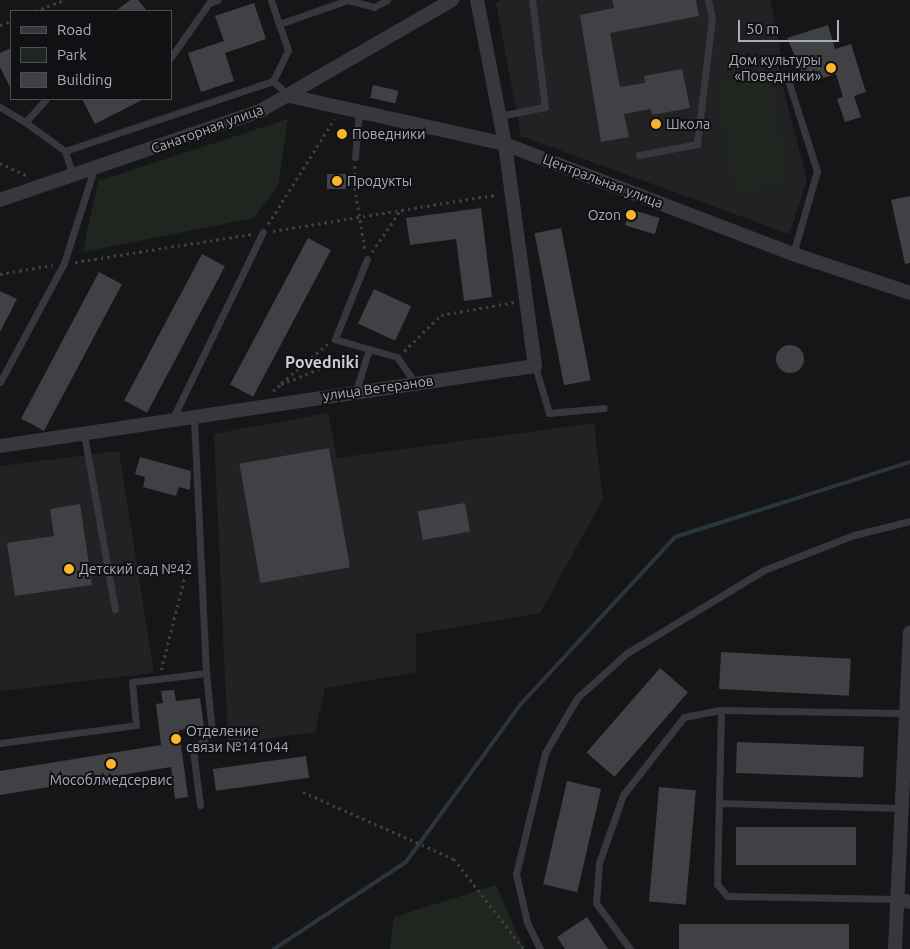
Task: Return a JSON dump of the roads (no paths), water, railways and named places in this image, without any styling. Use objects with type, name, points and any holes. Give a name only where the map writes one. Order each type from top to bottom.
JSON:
[{"type":"street","name":"Санаторная улица","points":[[0,200],[246,118],[289,96],[452,0]]},
{"type":"street","points":[[477,0],[505,144],[535,366]]},
{"type":"street","name":"Центральная улица","points":[[289,96],[505,144],[794,254],[910,293]]},
{"type":"street","name":"улица Ветеранов","points":[[0,446],[356,391],[535,366]]},
{"type":"street","points":[[895,949],[904,900],[901,808],[910,632]]},
{"type":"lane","points":[[172,56],[209,3],[218,0]]},
{"type":"lane","points":[[65,151],[273,81],[288,50],[271,0]]},
{"type":"lane","points":[[279,24],[348,0],[374,7],[387,0]]},
{"type":"lane","points":[[499,116],[545,107],[532,0]]},
{"type":"lane","points":[[639,155],[697,144],[712,19],[708,0]]},
{"type":"lane","points":[[788,77],[818,171],[794,254]]},
{"type":"lane","points":[[273,81],[289,96]]},
{"type":"lane","points":[[25,122],[45,100]]},
{"type":"lane","points":[[0,107],[25,122],[65,151],[73,176]]},
{"type":"lane","points":[[355,157],[359,113]]},
{"type":"lane","points":[[0,382],[64,263],[94,169]]},
{"type":"lane","points":[[172,420],[263,232]]},
{"type":"lane","points":[[367,259],[334,338],[397,357],[415,383]]},
{"type":"lane","points":[[356,391],[369,349]]},
{"type":"lane","points":[[535,366],[549,413],[604,408]]},
{"type":"lane","points":[[194,417],[206,673],[212,732],[193,750],[200,805]]},
{"type":"lane","points":[[84,434],[115,609]]},
{"type":"lane","points":[[540,949],[527,922],[516,874],[545,753],[577,698],[627,653],[764,570],[854,535],[910,520]]},
{"type":"lane","points":[[0,743],[136,725],[132,682],[206,673]]},
{"type":"lane","points":[[630,949],[596,903],[599,863],[623,795],[684,717],[721,710],[905,713]]},
{"type":"lane","points":[[721,710],[717,884],[727,896],[904,900]]},
{"type":"lane","points":[[719,803],[901,808]]},
{"type":"waterway","points":[[274,949],[406,862],[521,704],[675,537],[910,462]]},
{"type":"place","name":"Дом культуры «Поведники»","points":[[831,68]]},
{"type":"place","name":"Школа","points":[[656,124]]},
{"type":"place","name":"Поведники","points":[[342,134]]},
{"type":"place","name":"Продукты","points":[[337,181]]},
{"type":"place","name":"Ozon","points":[[631,215]]},
{"type":"place","name":"Детский сад №42","points":[[69,569]]},
{"type":"place","name":"Отделение связи №141044","points":[[176,739]]},
{"type":"place","name":"Мособлмедсервис","points":[[111,764]]},
{"type":"district","name":"Povedniki","points":[[322,362]]}]
